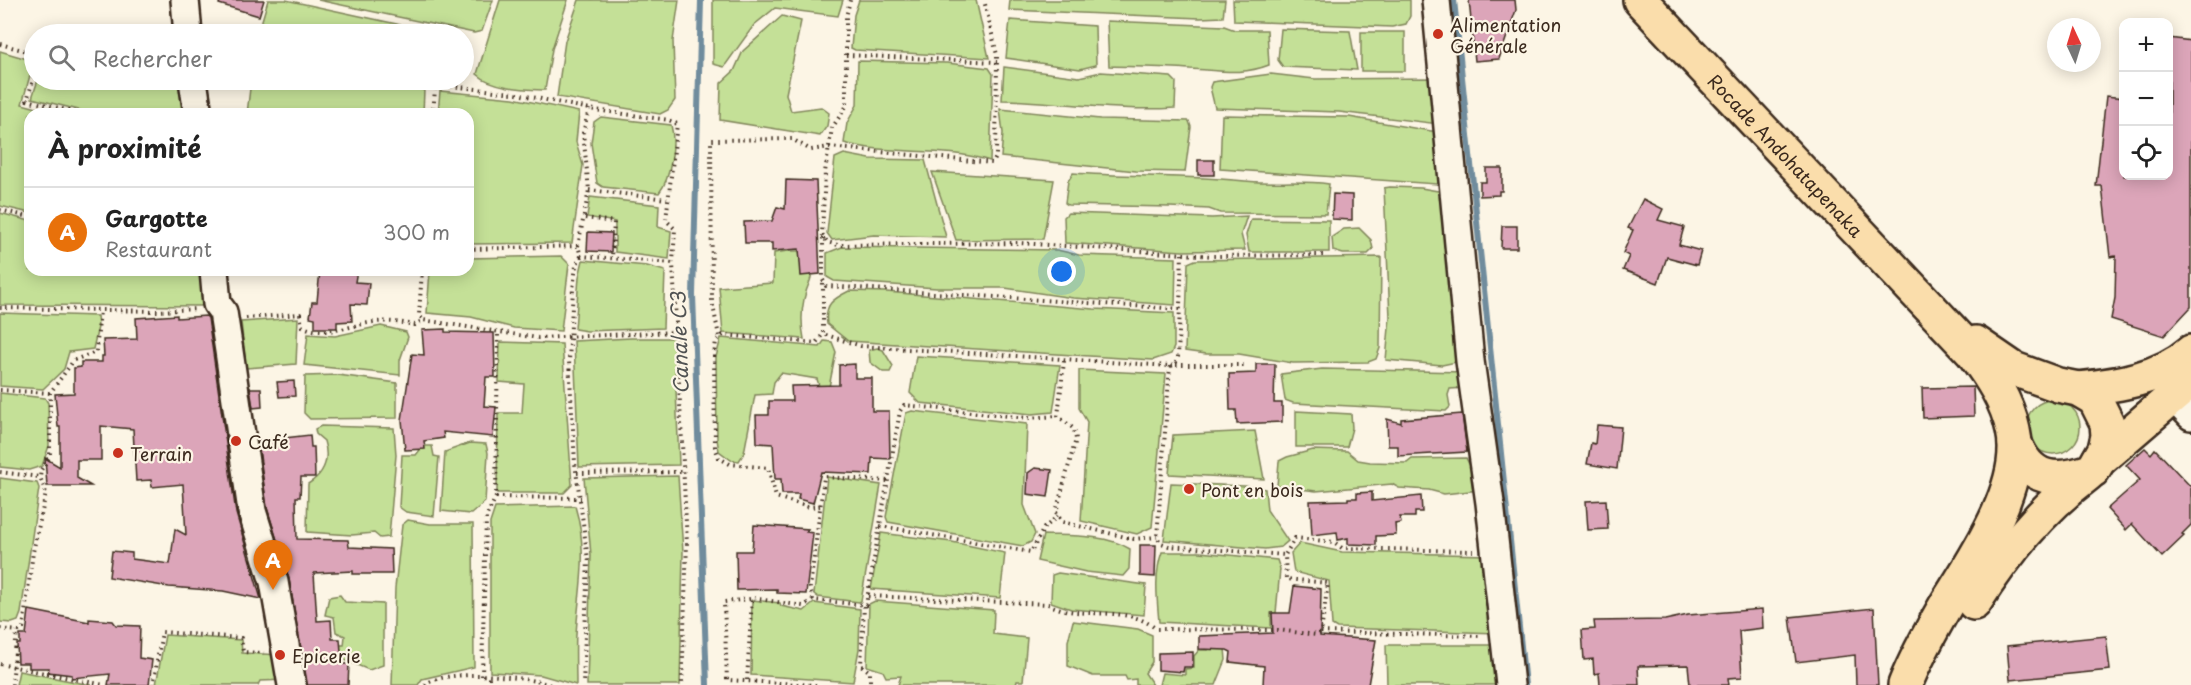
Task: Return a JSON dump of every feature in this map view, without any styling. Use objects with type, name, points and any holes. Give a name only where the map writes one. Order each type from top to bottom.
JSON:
[{"type":"main road","name":"Rocade Andohatapenaka","points":[[1640,0],[1933,308]]},
{"type":"main road","points":[[1933,308],[2000,361],[2095,399],[2107,423],[2106,442],[2096,465],[2062,479],[2049,478],[2027,465],[2014,437],[2006,406],[1987,371],[1933,308]]},
{"type":"main road","points":[[1905,685],[1947,604],[1975,562],[2002,502],[2013,462],[2014,437],[2020,409],[2027,399],[2036,392],[2134,381],[2157,372],[2191,352]]},
{"type":"main road","points":[[1926,685],[1962,621],[2013,548],[2062,494],[2096,465],[2185,398]]},
{"type":"street","points":[[186,0],[187,24]]},
{"type":"street","points":[[1436,0],[1470,361],[1510,685]]},
{"type":"street","points":[[194,90],[197,108]]},
{"type":"street","points":[[215,276],[217,304],[223,312],[231,361],[252,511],[274,582],[292,685]]},
{"type":"path","points":[[719,336],[816,343],[823,334],[822,211],[832,128],[846,107],[847,9],[850,0]]},
{"type":"path","points":[[820,506],[809,507],[778,498],[768,468],[730,464],[723,462],[716,454],[714,356],[719,336],[712,300],[711,140],[792,139],[811,150],[829,147],[993,163],[996,157],[996,62],[984,0]]},
{"type":"path","points":[[0,44],[24,50]]},
{"type":"path","points":[[846,55],[996,62]]},
{"type":"path","points":[[474,89],[512,93],[589,109],[675,121],[677,129],[666,220],[675,229],[673,263],[687,543],[682,685]]},
{"type":"path","points":[[30,90],[27,100],[52,108]]},
{"type":"path","points":[[433,108],[435,90]]},
{"type":"path","points":[[583,685],[588,560],[570,393],[570,338],[576,266],[581,256],[578,246],[589,190],[584,133],[589,109]]},
{"type":"path","points":[[589,190],[667,199]]},
{"type":"path","points":[[0,210],[24,216]]},
{"type":"path","points":[[585,218],[614,222],[612,258]]},
{"type":"path","points":[[823,238],[838,245],[1019,243],[1182,254],[1327,255]]},
{"type":"path","points":[[474,249],[578,246]]},
{"type":"path","points":[[1182,254],[1180,309],[1156,537],[1161,543],[1169,546],[1285,555]]},
{"type":"path","points":[[581,256],[673,263]]},
{"type":"path","points":[[422,276],[419,315],[423,320]]},
{"type":"path","points":[[823,283],[826,286],[838,287],[1180,309]]},
{"type":"path","points":[[0,308],[100,311],[201,309]]},
{"type":"path","points":[[0,629],[17,631],[23,628],[33,552],[46,493],[40,477],[41,470],[50,456],[50,393],[74,360],[96,352],[100,311]]},
{"type":"path","points":[[237,318],[300,314],[302,326],[331,332],[375,322],[415,325],[423,320],[498,332],[509,336],[538,338],[676,332]]},
{"type":"path","points":[[482,676],[486,517],[495,497],[498,332]]},
{"type":"path","points":[[823,334],[861,346],[1064,360],[1173,365],[1244,365]]},
{"type":"path","points":[[1058,416],[1064,360]]},
{"type":"path","points":[[0,390],[50,393]]},
{"type":"path","points":[[870,685],[870,672],[861,665],[864,606],[868,596],[900,411],[904,405],[1027,418],[1058,416],[1074,429],[1076,439],[1056,512],[1062,522],[1134,538],[1156,537]]},
{"type":"path","points":[[0,472],[40,477]]},
{"type":"path","points":[[577,473],[682,472]]},
{"type":"path","points":[[813,600],[810,588],[826,476],[889,482]]},
{"type":"path","points":[[495,497],[581,498]]},
{"type":"path","points":[[880,526],[1031,552],[1044,528],[1058,516]]},
{"type":"path","points":[[1321,632],[1328,584],[1286,579],[1285,555],[1295,538],[1334,542],[1342,548],[1495,552]]},
{"type":"path","points":[[868,596],[1048,604],[1065,612],[1135,616],[1149,622],[1156,629],[1278,630],[1317,635],[1321,632],[1505,636]]},
{"type":"path","points":[[816,685],[727,680],[724,602],[757,597],[803,606],[813,600],[864,606]]},
{"type":"path","points":[[747,680],[750,599]]},
{"type":"path","points":[[12,685],[17,631]]},
{"type":"path","points":[[153,685],[162,632],[241,638],[244,652],[274,653]]},
{"type":"path","points":[[0,664],[104,685]]},
{"type":"path","points":[[425,685],[455,676],[513,676],[550,685]]},
{"type":"path","points":[[489,677],[489,685]]},
{"type":"green space","points":[[268,0],[286,0],[397,24],[261,24]]},
{"type":"green space","points":[[318,0],[493,0],[482,31],[474,33],[474,24],[431,24]]},
{"type":"green space","points":[[500,0],[568,0],[552,49],[545,90],[500,85],[483,79],[477,74]]},
{"type":"green space","points":[[579,0],[679,0],[673,41],[675,100],[668,110],[660,114],[557,97],[565,41]]},
{"type":"green space","points":[[713,0],[843,0],[838,16],[775,8],[754,25],[724,67],[713,64]]},
{"type":"green space","points":[[859,0],[976,0],[989,58],[855,50],[851,48],[854,15]]},
{"type":"green space","points":[[1010,0],[1225,0],[1223,17],[1200,18],[1009,10]]},
{"type":"green space","points":[[1233,0],[1410,0],[1410,16],[1406,24],[1392,27],[1234,21]]},
{"type":"green space","points":[[782,16],[801,21],[786,94],[791,111],[821,107],[829,113],[827,126],[820,136],[720,120],[721,83],[734,71],[743,51]]},
{"type":"green space","points":[[1010,20],[1095,26],[1096,65],[1080,69],[1006,58]]},
{"type":"green space","points":[[1107,21],[1267,30],[1269,65],[1230,72],[1109,66]]},
{"type":"green space","points":[[1281,29],[1350,31],[1357,70],[1283,67],[1278,60]]},
{"type":"green space","points":[[1361,32],[1405,32],[1405,71],[1361,71]]},
{"type":"green space","points":[[0,51],[24,58],[24,90],[26,90],[22,104],[37,108],[24,108],[24,212],[0,206]]},
{"type":"green space","points":[[858,61],[947,63],[989,68],[993,74],[990,161],[972,156],[880,149],[844,143],[847,123],[857,105]]},
{"type":"green space","points":[[1004,67],[1079,77],[1101,72],[1171,77],[1176,82],[1175,108],[1132,109],[1002,100]]},
{"type":"green space","points":[[1271,74],[1315,79],[1436,78],[1439,124],[1339,112],[1215,108],[1210,87],[1212,82]]},
{"type":"green space","points":[[35,90],[190,90],[192,108],[71,108],[32,98]]},
{"type":"green space","points":[[250,90],[424,90],[423,108],[248,108]]},
{"type":"green space","points":[[440,91],[513,98],[579,112],[576,142],[583,165],[572,243],[474,244],[474,108],[439,108]]},
{"type":"green space","points":[[1000,109],[1100,119],[1189,121],[1191,127],[1185,172],[1136,171],[1001,157],[1003,133]]},
{"type":"green space","points":[[1222,115],[1349,117],[1431,131],[1449,131],[1451,185],[1220,169]]},
{"type":"green space","points":[[601,117],[671,125],[673,141],[671,160],[667,179],[659,193],[603,187],[597,183],[591,143],[594,122]]},
{"type":"green space","points":[[844,154],[870,159],[925,160],[946,237],[874,235],[832,240],[827,233],[835,158]]},
{"type":"green space","points":[[932,172],[1054,180],[1043,239],[956,240]]},
{"type":"green space","points":[[1073,173],[1329,184],[1326,214],[1220,213],[1209,209],[1068,205],[1065,203],[1068,181]]},
{"type":"green space","points":[[1384,188],[1421,188],[1449,193],[1461,361],[1442,365],[1386,360],[1390,317]]},
{"type":"green space","points":[[590,197],[659,205],[658,227],[671,231],[669,259],[615,252],[615,222],[587,217]]},
{"type":"green space","points":[[0,213],[24,219],[24,276],[205,276],[209,306],[0,305]]},
{"type":"green space","points":[[1068,213],[1212,218],[1247,216],[1241,234],[1245,250],[1182,251],[1065,243],[1064,217]]},
{"type":"green space","points":[[1251,219],[1329,220],[1329,252],[1249,252],[1246,235]]},
{"type":"green space","points":[[1359,228],[1371,240],[1373,249],[1368,254],[1343,254],[1333,251],[1332,237],[1344,229]]},
{"type":"green space","points":[[842,247],[1057,250],[1079,255],[1176,258],[1175,305],[1073,298],[1005,288],[937,288],[834,281],[827,277],[827,253]]},
{"type":"green space","points":[[812,251],[812,274],[802,309],[804,339],[723,333],[719,287],[773,283],[774,253]]},
{"type":"green space","points":[[561,256],[569,264],[561,331],[514,328],[471,317],[427,313],[430,276],[474,276],[474,258]]},
{"type":"green space","points":[[1381,257],[1380,348],[1376,359],[1368,362],[1293,363],[1239,354],[1206,354],[1185,351],[1188,263],[1195,260]]},
{"type":"green space","points":[[583,260],[647,266],[665,271],[663,328],[587,331],[575,329],[579,277]]},
{"type":"green space","points":[[849,291],[1174,313],[1174,347],[1171,354],[1153,360],[848,341],[827,324],[826,317],[831,303]]},
{"type":"green space","points":[[0,313],[97,316],[98,327],[93,349],[69,352],[64,369],[43,389],[0,386]]},
{"type":"green space","points":[[298,318],[296,364],[246,368],[241,322]]},
{"type":"green space","points":[[381,326],[406,332],[408,337],[400,360],[400,375],[304,365],[308,334],[335,336]]},
{"type":"green space","points":[[674,338],[679,465],[579,467],[574,341]]},
{"type":"green space","points":[[721,338],[820,347],[824,341],[832,342],[836,352],[827,397],[820,389],[817,379],[781,373],[774,382],[772,394],[755,395],[744,453],[739,461],[731,460],[719,451],[717,439],[716,357]]},
{"type":"green space","points":[[500,342],[562,344],[572,485],[564,493],[497,493],[498,413],[522,413],[524,384],[499,382]]},
{"type":"green space","points":[[877,348],[883,350],[893,366],[890,372],[883,372],[870,362],[869,350]]},
{"type":"green space","points":[[916,356],[1060,365],[1053,412],[1032,414],[920,403],[910,393]]},
{"type":"green space","points":[[1322,369],[1464,372],[1465,388],[1450,389],[1448,395],[1450,407],[1446,411],[1293,403],[1285,400],[1281,374]]},
{"type":"green space","points":[[1079,370],[1166,374],[1152,527],[1137,534],[1081,521],[1087,422],[1079,408]]},
{"type":"green space","points":[[338,375],[397,383],[397,418],[310,419],[304,413],[305,376]]},
{"type":"green space","points":[[0,393],[45,398],[48,403],[49,446],[42,466],[29,470],[0,467]]},
{"type":"green space","points":[[2048,400],[2058,400],[2068,404],[2076,412],[2080,427],[2076,442],[2068,450],[2058,454],[2048,454],[2038,450],[2030,442],[2026,432],[2026,422],[2030,412],[2038,404]]},
{"type":"green space","points":[[912,411],[1027,424],[1024,505],[1035,534],[1031,542],[1023,546],[888,522],[886,517],[906,413]]},
{"type":"green space","points":[[1296,411],[1351,414],[1352,428],[1347,447],[1296,447]]},
{"type":"green space","points":[[321,426],[394,428],[396,455],[389,537],[380,538],[374,533],[352,535],[307,532],[308,484],[322,471],[326,460],[324,441],[316,434],[315,429]]},
{"type":"green space","points":[[1255,431],[1264,479],[1169,474],[1173,435]]},
{"type":"green space","points":[[470,443],[486,444],[488,453],[485,502],[471,514],[441,511],[445,452]]},
{"type":"green space","points":[[423,446],[432,446],[434,456],[439,457],[434,516],[406,512],[399,507],[402,455],[416,455]]},
{"type":"green space","points":[[1313,450],[1347,451],[1358,460],[1370,462],[1407,463],[1412,459],[1466,458],[1469,464],[1475,467],[1479,490],[1444,494],[1429,490],[1399,488],[1392,484],[1316,491],[1277,486],[1279,461]]},
{"type":"green space","points":[[678,476],[683,552],[680,685],[587,685],[591,555],[584,478]]},
{"type":"green space","points":[[827,477],[881,485],[859,602],[818,597],[814,594]]},
{"type":"green space","points":[[0,478],[37,483],[39,488],[21,613],[18,621],[12,623],[0,622]]},
{"type":"green space","points":[[1171,483],[1265,489],[1267,510],[1288,541],[1281,547],[1265,549],[1164,540]]},
{"type":"green space","points":[[575,506],[582,555],[576,634],[576,685],[541,675],[490,672],[490,523],[495,508]]},
{"type":"green space","points":[[408,520],[430,524],[473,524],[474,667],[422,679],[418,685],[392,685],[395,588],[402,525]]},
{"type":"green space","points":[[881,533],[952,542],[1005,553],[1000,598],[871,589]]},
{"type":"green space","points":[[1043,535],[1099,538],[1120,544],[1130,549],[1129,569],[1123,576],[1086,572],[1037,561]]},
{"type":"green space","points":[[1300,543],[1342,552],[1488,555],[1498,633],[1337,628],[1332,625],[1329,581],[1294,572],[1291,553]]},
{"type":"green space","points":[[1162,552],[1200,552],[1277,560],[1280,569],[1276,613],[1271,613],[1271,628],[1159,622],[1157,577]]},
{"type":"green space","points":[[1058,573],[1146,585],[1144,615],[1071,609],[1051,602],[1052,575]]},
{"type":"green space","points":[[340,595],[345,602],[383,604],[383,665],[369,670],[335,656],[333,645],[344,645],[345,636],[336,632],[334,617],[325,615],[329,597]]},
{"type":"green space","points":[[752,600],[780,603],[781,606],[804,611],[814,603],[860,609],[859,649],[853,682],[751,675]]},
{"type":"green space","points":[[875,601],[994,610],[993,634],[1027,638],[1023,681],[1017,681],[1016,685],[898,685],[901,676],[886,677],[883,671],[867,666],[869,604]]},
{"type":"green space","points":[[1073,621],[1138,629],[1152,635],[1152,662],[1145,673],[1153,685],[1136,685],[1136,679],[1127,680],[1125,676],[1093,676],[1068,666],[1068,641]]},
{"type":"green space","points":[[165,635],[241,640],[242,653],[283,655],[286,680],[260,681],[258,685],[156,685]]},
{"type":"green space","points":[[1208,643],[1225,648],[1226,660],[1216,685],[1159,685],[1162,673],[1185,675],[1185,669],[1194,668],[1194,656],[1199,650],[1208,650]]},
{"type":"green space","points":[[1386,645],[1498,645],[1502,685],[1387,685]]},
{"type":"green space","points":[[19,671],[91,685],[16,685]]},
{"type":"building","points":[[220,0],[264,0],[259,16],[219,4]]},
{"type":"building","points":[[1469,0],[1515,0],[1516,10],[1499,59],[1475,61]]},
{"type":"building","points":[[2173,39],[2191,41],[2191,307],[2164,336],[2111,319],[2115,298],[2116,256],[2110,257],[2102,186],[2096,186],[2106,96],[2119,97],[2119,180],[2173,180]]},
{"type":"building","points":[[1198,160],[1214,160],[1214,175],[1198,175]]},
{"type":"building","points":[[1486,168],[1502,168],[1502,191],[1499,191],[1499,195],[1480,196],[1480,182],[1486,182]]},
{"type":"building","points":[[786,180],[816,181],[820,274],[801,276],[799,249],[772,251],[772,243],[745,243],[744,222],[772,221],[777,207],[785,209]]},
{"type":"building","points":[[1333,194],[1352,195],[1352,220],[1332,219]]},
{"type":"building","points":[[1643,199],[1663,209],[1658,220],[1684,227],[1679,245],[1701,251],[1697,265],[1667,257],[1658,283],[1623,270],[1629,256],[1623,253],[1633,230],[1628,228]]},
{"type":"building","points":[[1502,226],[1517,226],[1517,248],[1501,248]]},
{"type":"building","points":[[588,232],[612,233],[611,252],[587,251]]},
{"type":"building","points":[[319,276],[356,276],[355,282],[369,283],[367,305],[351,304],[352,321],[337,322],[337,328],[315,328],[315,318],[310,317],[312,302],[317,302]]},
{"type":"building","points":[[177,315],[177,318],[206,316],[208,318],[236,513],[261,599],[223,591],[169,587],[109,577],[112,551],[132,553],[132,559],[170,564],[175,529],[186,535],[183,484],[152,487],[151,480],[136,481],[133,429],[101,426],[101,460],[77,460],[77,478],[91,486],[47,486],[45,458],[60,467],[60,427],[58,427],[55,394],[74,393],[74,368],[81,367],[81,362],[102,362],[103,340],[137,339],[136,318]]},
{"type":"building","points":[[445,329],[445,332],[494,333],[495,377],[486,377],[484,406],[496,407],[493,437],[443,432],[444,438],[424,441],[425,449],[405,450],[402,420],[412,354],[424,355],[422,330]]},
{"type":"building","points":[[855,364],[855,378],[872,378],[872,411],[889,411],[890,459],[872,458],[871,474],[821,472],[813,503],[798,499],[799,494],[782,494],[781,479],[775,479],[773,444],[757,443],[756,415],[769,415],[769,401],[792,401],[791,386],[839,385],[839,365]]},
{"type":"building","points":[[1256,364],[1275,364],[1274,403],[1282,403],[1282,422],[1237,424],[1236,410],[1230,410],[1229,374],[1256,373]]},
{"type":"building","points":[[294,381],[295,396],[279,397],[277,382]]},
{"type":"building","points":[[1973,387],[1974,416],[1923,418],[1922,388]]},
{"type":"building","points":[[250,388],[261,388],[262,407],[253,408]]},
{"type":"building","points":[[1462,414],[1467,452],[1398,456],[1398,446],[1388,446],[1387,419],[1401,423],[1401,419]]},
{"type":"building","points":[[1597,425],[1621,427],[1617,469],[1587,464],[1591,443],[1595,444]]},
{"type":"building","points":[[310,435],[311,447],[314,447],[315,477],[301,477],[300,497],[296,497],[297,539],[348,540],[349,547],[391,549],[392,574],[353,574],[353,571],[314,573],[317,621],[331,620],[332,639],[340,639],[342,664],[349,664],[348,685],[307,685],[289,579],[267,508],[258,441]]},
{"type":"building","points":[[2145,448],[2151,454],[2155,449],[2191,487],[2191,525],[2182,534],[2184,536],[2162,557],[2132,524],[2126,530],[2107,509],[2140,480],[2126,465]]},
{"type":"building","points":[[1035,468],[1052,470],[1048,497],[1027,494],[1028,473]]},
{"type":"building","points":[[1372,492],[1372,501],[1421,496],[1422,512],[1415,512],[1415,517],[1400,517],[1401,523],[1395,524],[1396,535],[1376,536],[1376,545],[1348,544],[1348,538],[1338,540],[1337,532],[1312,535],[1310,501],[1348,500],[1348,498],[1357,498],[1357,493]]},
{"type":"building","points":[[1606,500],[1608,529],[1588,530],[1586,501]]},
{"type":"building","points":[[754,525],[808,529],[806,532],[813,533],[806,594],[777,593],[777,589],[737,590],[736,551],[752,551]]},
{"type":"building","points":[[1140,545],[1156,545],[1155,577],[1140,576]]},
{"type":"building","points":[[1294,586],[1321,589],[1320,636],[1376,640],[1368,685],[1263,685],[1264,666],[1230,662],[1231,652],[1227,650],[1199,649],[1199,636],[1273,633],[1272,613],[1290,613]]},
{"type":"building","points":[[1874,608],[1878,685],[1856,685],[1855,655],[1796,662],[1790,617]]},
{"type":"building","points":[[1762,609],[1763,628],[1739,631],[1742,677],[1728,678],[1729,685],[1690,685],[1688,665],[1638,666],[1639,685],[1600,685],[1599,673],[1594,674],[1593,659],[1584,660],[1582,630],[1595,629],[1594,621],[1665,620],[1688,615]]},
{"type":"building","points":[[29,610],[89,622],[89,619],[113,621],[116,625],[140,626],[139,658],[152,660],[149,685],[108,685],[110,674],[72,678],[72,675],[48,672],[49,668],[29,668],[29,663],[18,663],[17,644],[20,644],[20,635],[26,635]]},
{"type":"building","points":[[2106,636],[2110,670],[2010,680],[2007,646]]},
{"type":"building","points":[[1193,652],[1193,667],[1184,667],[1183,672],[1158,670],[1158,653]]},
{"type":"waterway","name":"Canale C3","points":[[701,0],[693,295],[707,685]]},
{"type":"waterway","points":[[1454,0],[1525,685]]},
{"type":"place","name":"Alimentation Générale","points":[[1438,34]]},
{"type":"place","name":"Café","points":[[236,441]]},
{"type":"place","name":"Terrain","points":[[118,453]]},
{"type":"place","name":"Pont en bois","points":[[1189,489]]},
{"type":"place","name":"Gargotte","points":[[273,590]]},
{"type":"place","name":"Epicerie","points":[[280,655]]}]
